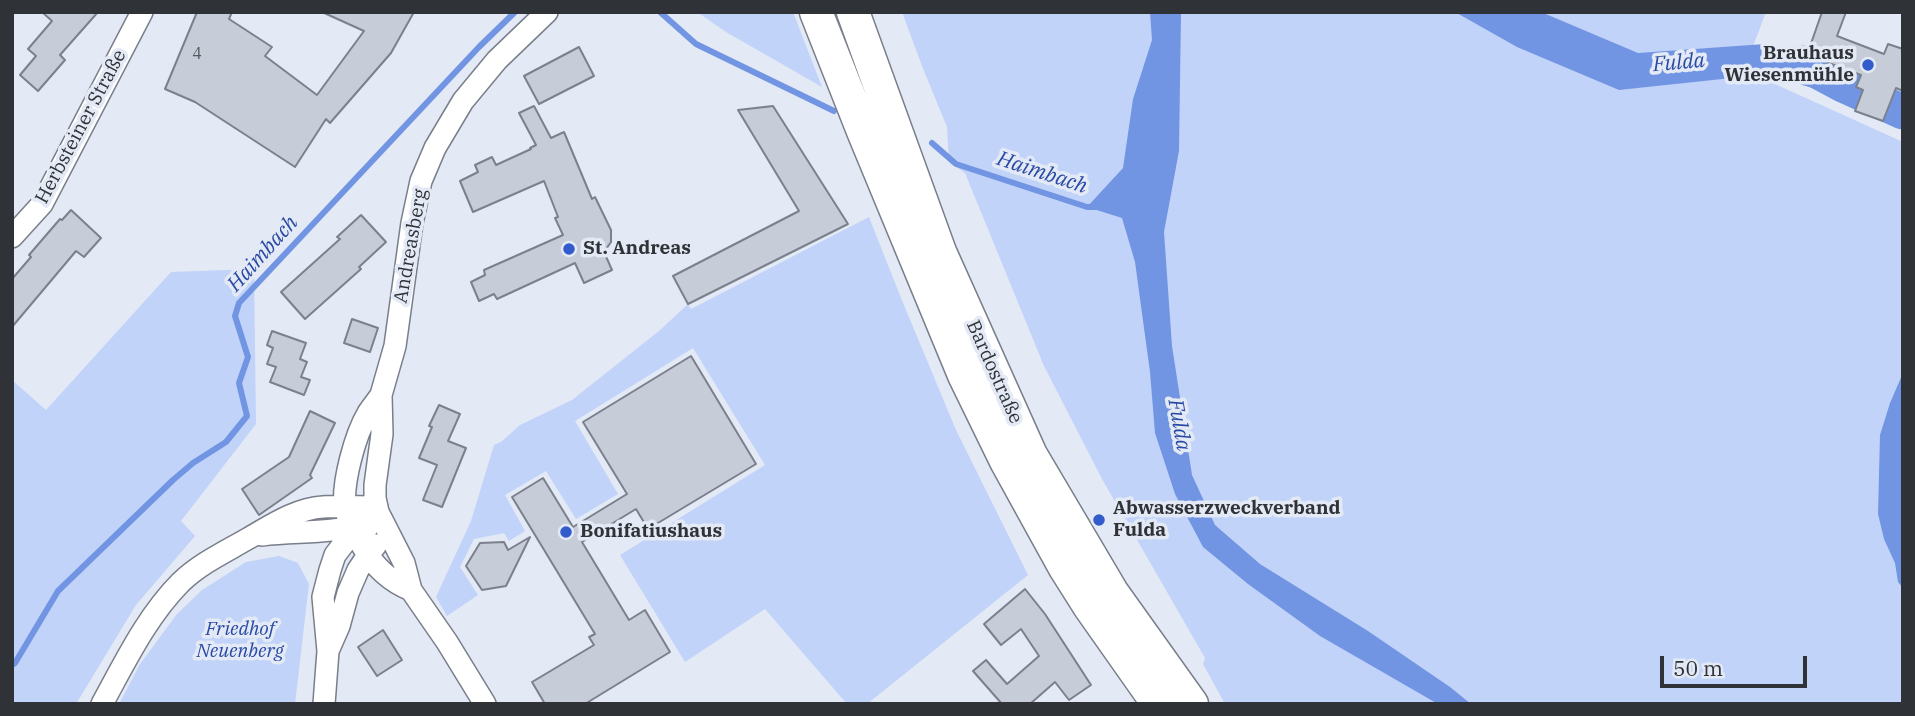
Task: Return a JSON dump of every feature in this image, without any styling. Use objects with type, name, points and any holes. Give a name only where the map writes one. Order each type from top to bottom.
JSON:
[{"type":"main road","name":"Bardostraße","points":[[816,12],[964,375],[1006,461],[1065,568],[1158,704]]},
{"type":"main road","name":"Bardostraße","points":[[855,20],[940,252],[1031,455],[1112,592],[1192,704]]},
{"type":"street","name":"Herbsteiner Straße","points":[[12,237],[42,204],[142,12]]},
{"type":"street","name":"Andreasberg","points":[[382,519],[375,485],[382,434],[381,395],[395,346],[412,223],[421,181],[435,148],[463,102],[497,60],[547,12]]},
{"type":"street","name":"Andreasberg","points":[[351,522],[345,479],[360,430],[368,412],[381,395]]},
{"type":"street","points":[[102,704],[155,612],[182,581],[218,554],[250,538],[270,524],[293,514],[321,507],[351,522],[382,519]]},
{"type":"street","points":[[328,650],[339,625],[348,593],[368,555],[382,519]]},
{"type":"street","points":[[382,519],[404,563],[411,590],[485,704]]},
{"type":"street","points":[[351,522],[368,555],[398,584],[411,590]]},
{"type":"street","points":[[324,704],[328,650],[323,597],[335,555],[345,541],[351,522]]},
{"type":"green space","points":[[697,12],[793,12],[822,87],[726,32]]},
{"type":"green space","points":[[902,12],[1766,12],[1744,70],[1903,142],[1903,704],[1225,704],[1203,664],[1205,658],[1102,479],[1044,366],[965,173],[949,162],[947,127]]},
{"type":"green space","points":[[869,217],[956,430],[1028,575],[867,704],[847,704],[765,609],[685,662],[620,555],[765,465],[693,348],[575,421],[618,494],[576,519],[546,471],[505,495],[525,531],[509,541],[504,533],[474,539],[460,567],[478,595],[447,616],[436,597],[471,521],[494,445],[520,425],[572,400],[659,331],[688,304],[691,309]]},
{"type":"green space","points":[[254,269],[256,424],[181,521],[195,536],[136,605],[76,704],[12,704],[12,380],[46,410],[171,272]]},
{"type":"green space","name":"Friedhof Neuenberg","points":[[279,556],[298,563],[309,584],[295,704],[119,704],[140,664],[177,614],[202,590],[246,562]]},
{"type":"water","points":[[1150,12],[1181,13],[1179,151],[1164,232],[1172,346],[1192,475],[1215,525],[1260,564],[1368,631],[1471,704],[1438,704],[1320,636],[1248,584],[1203,547],[1175,494],[1155,433],[1150,372],[1135,262],[1122,218],[1087,207],[1123,168],[1133,99],[1152,40]]},
{"type":"water","points":[[1455,12],[1541,12],[1638,53],[1765,44],[1846,75],[1838,95],[1802,85],[1771,71],[1741,77],[1619,90],[1517,47]]},
{"type":"water","points":[[1903,373],[1903,588],[1898,582],[1895,563],[1884,539],[1878,514],[1880,435]]},
{"type":"building","points":[[42,12],[98,12],[60,55],[65,60],[38,91],[20,75],[36,56],[28,49],[52,21]]},
{"type":"building","points":[[197,12],[232,12],[229,19],[272,47],[265,56],[317,95],[364,31],[322,12],[414,12],[391,53],[330,123],[326,119],[295,167],[195,102],[165,89]]},
{"type":"building","name":"Brauhaus Wiesenmühle","points":[[1822,12],[1846,12],[1837,36],[1884,54],[1888,44],[1903,49],[1903,91],[1896,88],[1883,121],[1855,111],[1863,90],[1856,87],[1861,75],[1807,55]]},
{"type":"building","points":[[579,47],[594,76],[539,104],[524,76]]},
{"type":"building","points":[[534,106],[551,138],[564,132],[592,199],[595,197],[611,230],[611,242],[604,252],[612,270],[584,283],[575,263],[497,299],[494,294],[479,301],[471,282],[485,275],[484,270],[563,235],[544,181],[473,212],[460,181],[478,172],[475,165],[492,157],[496,165],[536,145],[519,113]]},
{"type":"building","points":[[773,106],[848,224],[688,304],[673,276],[799,211],[738,110]]},
{"type":"building","points":[[71,210],[101,238],[84,257],[76,251],[12,327],[12,279],[31,257],[29,255]]},
{"type":"building","points":[[361,215],[386,242],[359,267],[361,269],[305,319],[281,292],[340,239],[337,237]]},
{"type":"building","points":[[352,319],[378,328],[370,352],[344,343]]},
{"type":"building","points":[[272,331],[306,343],[300,359],[307,362],[301,377],[310,380],[304,395],[270,382],[276,367],[267,364],[273,348],[267,345]]},
{"type":"building","name":"Bonifatiushaus","points":[[691,356],[756,464],[648,529],[636,509],[582,542],[629,620],[645,610],[670,652],[585,704],[545,704],[532,682],[594,645],[589,637],[595,634],[512,497],[543,478],[573,527],[627,494],[583,422]]},
{"type":"building","points":[[439,405],[460,414],[448,441],[466,448],[442,507],[423,500],[437,465],[419,458]]},
{"type":"building","points":[[310,411],[335,423],[310,475],[312,478],[259,515],[242,489],[289,457]]},
{"type":"building","points":[[530,537],[506,586],[482,590],[466,566],[480,543],[504,542],[508,550]]},
{"type":"building","points":[[1025,589],[1045,614],[1091,685],[1069,700],[1055,682],[1030,704],[1002,704],[973,671],[986,660],[1007,684],[1039,656],[1021,629],[1001,645],[984,624]]},
{"type":"building","points":[[383,630],[402,660],[377,676],[358,647]]},
{"type":"waterway","name":"Haimbach","points":[[12,665],[58,591],[173,480],[193,463],[226,442],[247,416],[239,383],[248,357],[235,316],[239,303],[515,12]]},
{"type":"waterway","name":"Haimbach","points":[[660,12],[696,44],[834,111]]},
{"type":"waterway","name":"Fulda","points":[[1802,63],[1903,112]]},
{"type":"waterway","name":"Haimbach","points":[[932,143],[956,164],[1094,207]]},
{"type":"place","name":"Brauhaus Wiesenmühle","points":[[1868,65]]},
{"type":"place","name":"St. Andreas","points":[[569,249]]},
{"type":"place","name":"Abwasserzweckverband Fulda","points":[[1099,520]]},
{"type":"place","name":"Bonifatiushaus","points":[[566,532]]}]
